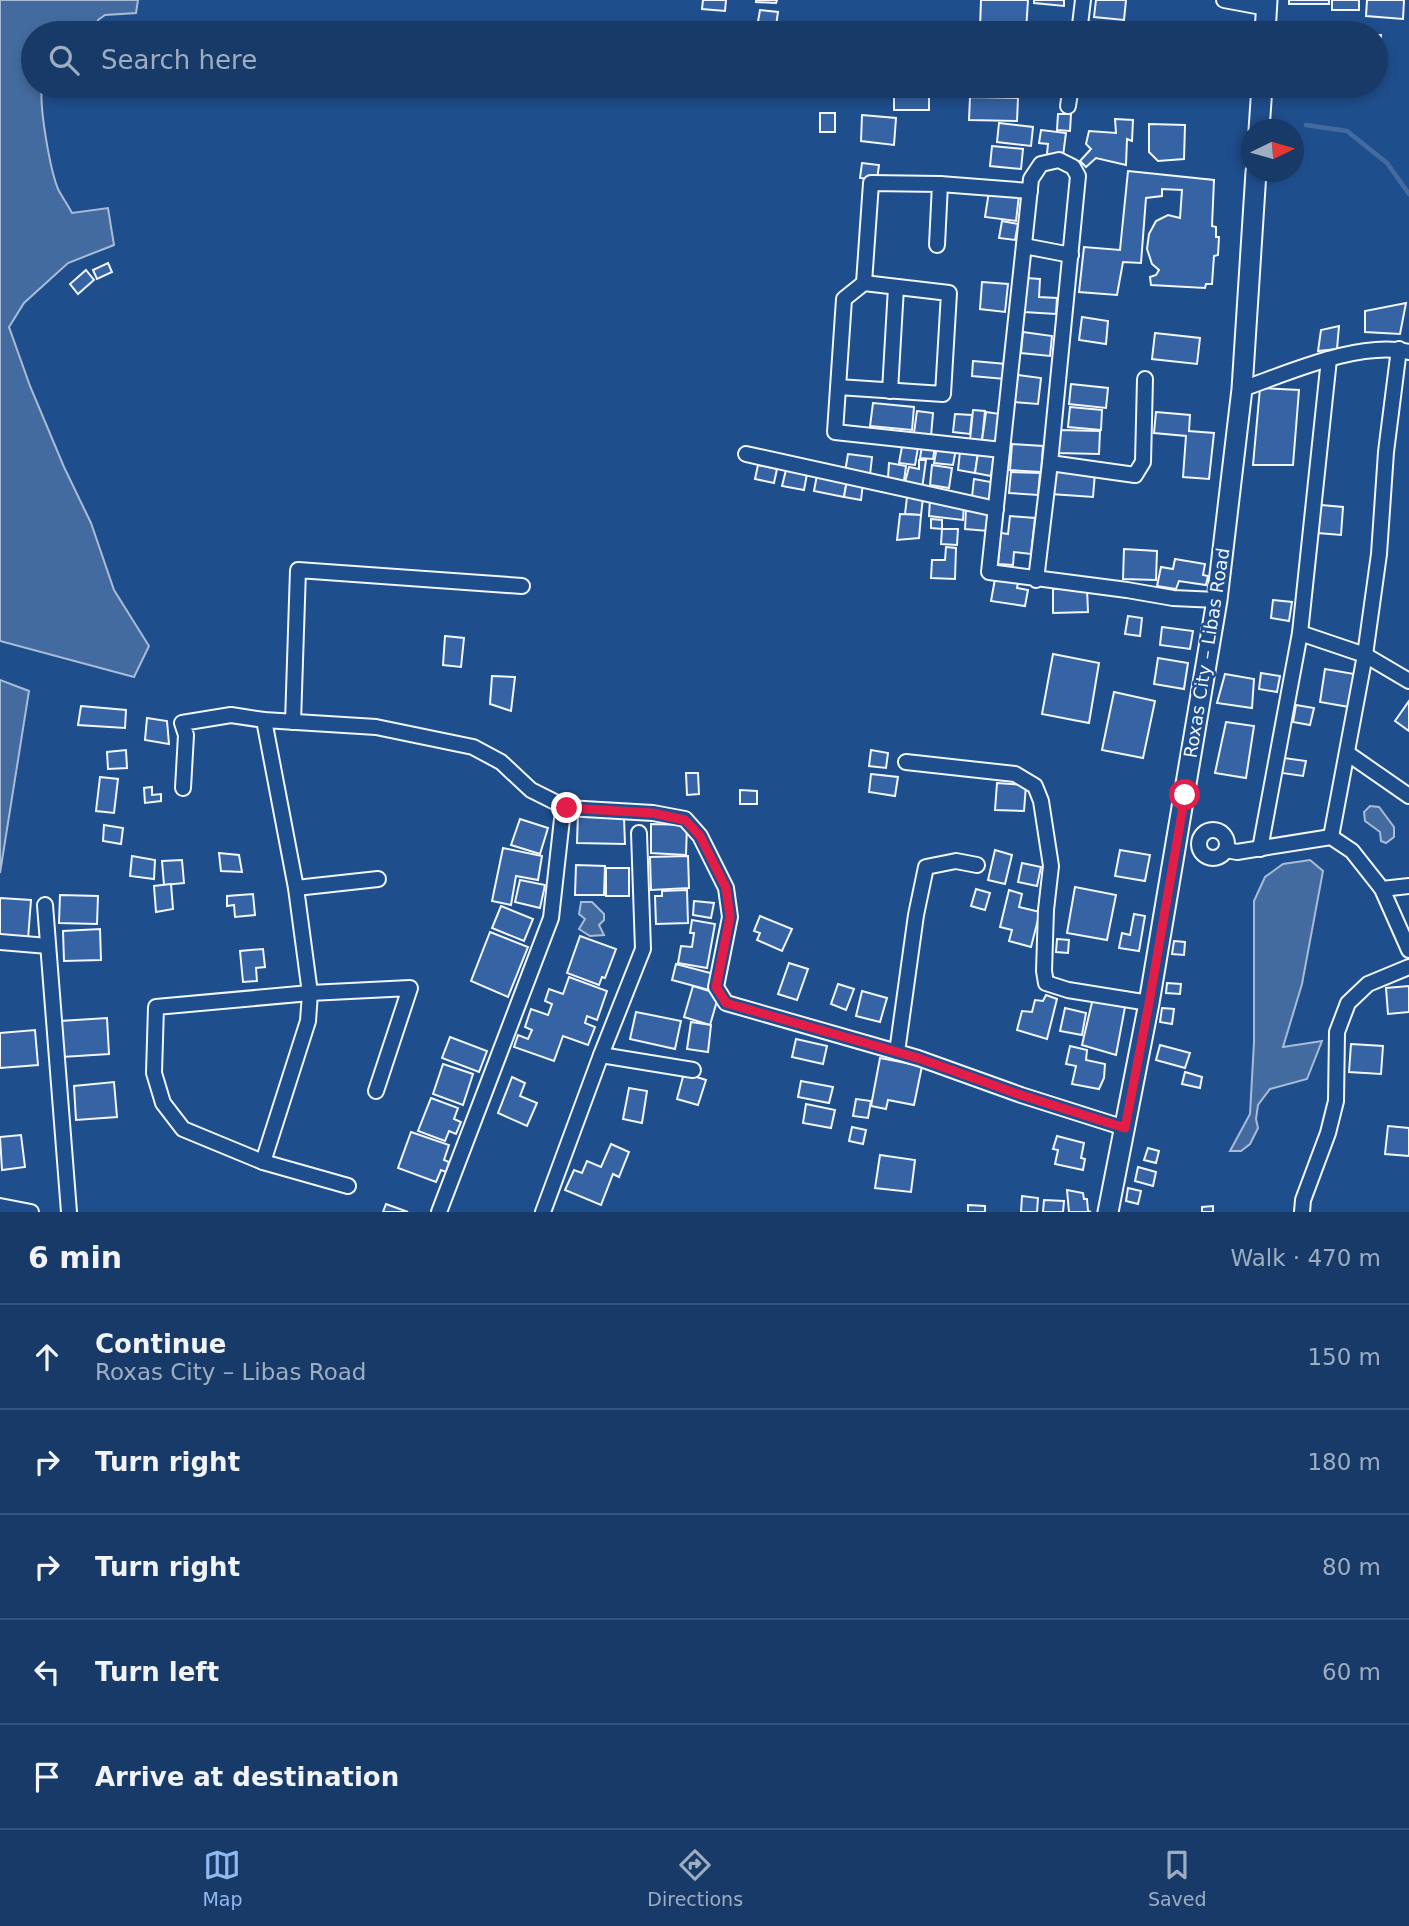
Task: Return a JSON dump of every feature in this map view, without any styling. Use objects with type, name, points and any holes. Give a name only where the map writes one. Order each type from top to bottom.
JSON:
[{"type":"main road","points":[[1260,119],[1261,98]]},
{"type":"main road","name":"Roxas City – Libas Road","points":[[1108,1212],[1149,1003],[1217,600],[1242,389],[1255,182]]},
{"type":"street","points":[[1080,21],[1083,0]]},
{"type":"street","points":[[1224,0],[1267,4]]},
{"type":"street","points":[[1068,106],[1069,98]]},
{"type":"street","points":[[1036,580],[1050,463],[1077,176],[1073,167],[1059,160],[1041,164],[1031,179],[989,572],[1036,580],[1127,590],[1173,598],[1217,600]]},
{"type":"street","points":[[864,283],[872,183],[940,184],[1030,191]]},
{"type":"street","points":[[937,245],[940,184]]},
{"type":"street","points":[[1024,246],[1071,255]]},
{"type":"street","points":[[838,387],[943,394],[949,293],[864,283],[844,299],[838,387],[835,432],[1002,450]]},
{"type":"street","points":[[890,391],[896,287]]},
{"type":"street","points":[[1242,389],[1329,359],[1374,350],[1404,351],[1386,453],[1379,554],[1365,655],[1331,837]]},
{"type":"street","points":[[1260,849],[1300,633],[1329,359]]},
{"type":"street","points":[[1050,463],[1135,475],[1143,462],[1145,379]]},
{"type":"street","points":[[746,454],[996,509]]},
{"type":"street","points":[[293,722],[299,570],[522,586]]},
{"type":"street","points":[[1300,633],[1365,655],[1409,681]]},
{"type":"street","points":[[183,788],[186,734],[182,723],[231,715],[264,720],[376,727],[473,747],[501,762],[531,790],[567,808],[653,813],[685,820],[700,836],[726,888],[730,917],[716,987],[726,1003],[897,1052],[1125,1128]]},
{"type":"street","points":[[263,1162],[308,1021],[310,993],[296,888],[264,720]]},
{"type":"street","points":[[1347,753],[1409,796]]},
{"type":"street","points":[[906,762],[1015,774],[1035,786],[1041,801],[1051,866],[1046,910],[1046,983],[1068,990],[1149,1003]]},
{"type":"street","points":[[439,1212],[551,918],[562,819]]},
{"type":"street","points":[[1226,850],[1226,838],[1217,830],[1205,831],[1199,839],[1199,849],[1206,856],[1217,857],[1226,850],[1237,852],[1331,837],[1352,851],[1381,889],[1409,950]]},
{"type":"street","points":[[543,1212],[643,949],[639,833]]},
{"type":"street","points":[[1177,833],[1199,839]]},
{"type":"street","points":[[897,1052],[916,915],[926,867],[956,861],[977,865]]},
{"type":"street","points":[[296,888],[378,879]]},
{"type":"street","points":[[1381,889],[1409,886]]},
{"type":"street","points":[[45,905],[69,1212]]},
{"type":"street","points":[[0,942],[48,946]]},
{"type":"street","points":[[1301,1212],[1336,1101],[1337,1032],[1348,1003],[1368,984],[1409,967]]},
{"type":"street","points":[[348,1186],[263,1162],[183,1129],[163,1103],[155,1073],[156,1007],[310,993],[410,988],[376,1091]]},
{"type":"street","points":[[601,1055],[693,1070]]},
{"type":"street","points":[[0,1206],[31,1212]]},
{"type":"water","points":[[0,0],[138,0],[136,13],[105,15],[98,21],[21,21],[21,98],[41,98],[46,138],[58,189],[72,213],[108,208],[114,245],[68,263],[24,303],[9,327],[30,386],[91,523],[114,590],[149,646],[134,677],[0,641]]},
{"type":"water","points":[[0,680],[29,691],[0,873]]},
{"type":"water","points":[[1370,806],[1379,807],[1394,827],[1394,837],[1386,843],[1381,841],[1380,832],[1365,821],[1364,812]]},
{"type":"water","points":[[1310,860],[1323,871],[1302,984],[1283,1047],[1322,1041],[1307,1079],[1270,1089],[1258,1105],[1258,1128],[1250,1144],[1241,1151],[1230,1151],[1250,1114],[1254,1042],[1254,901],[1265,877],[1283,864]]},
{"type":"water","points":[[581,902],[592,902],[604,914],[604,920],[599,925],[604,935],[590,936],[579,929],[585,919],[579,914]]},
{"type":"building","points":[[703,0],[726,0],[725,11],[702,9]]},
{"type":"building","points":[[756,0],[777,0],[776,3]]},
{"type":"building","points":[[981,0],[1028,0],[1027,21],[980,21]]},
{"type":"building","points":[[1034,0],[1064,0],[1064,6],[1034,3]]},
{"type":"building","points":[[1096,0],[1126,0],[1124,20],[1094,17]]},
{"type":"building","points":[[1289,0],[1329,0],[1329,4],[1289,4]]},
{"type":"building","points":[[1332,0],[1359,0],[1359,10],[1332,10]]},
{"type":"building","points":[[1367,0],[1404,0],[1403,19],[1366,16]]},
{"type":"building","points":[[760,10],[778,12],[777,21],[758,21]]},
{"type":"building","points":[[894,98],[929,98],[929,110],[894,110]]},
{"type":"building","points":[[970,98],[1018,98],[1017,121],[969,120]]},
{"type":"building","points":[[820,113],[835,113],[835,132],[820,132]]},
{"type":"building","points":[[1058,114],[1071,114],[1070,131],[1057,130]]},
{"type":"building","points":[[862,115],[896,118],[894,145],[861,141]]},
{"type":"building","points":[[1115,119],[1133,120],[1132,141],[1127,139],[1126,165],[1096,158],[1086,167],[1080,161],[1091,149],[1086,144],[1089,131],[1116,133]]},
{"type":"building","points":[[999,123],[1033,127],[1031,146],[997,142]]},
{"type":"building","points":[[1149,124],[1185,125],[1184,159],[1158,161],[1149,152]]},
{"type":"building","points":[[1041,130],[1066,133],[1063,156],[1047,154],[1048,144],[1039,143]]},
{"type":"building","points":[[992,146],[1023,149],[1021,169],[990,166]]},
{"type":"building","points":[[862,163],[879,165],[877,180],[860,178]]},
{"type":"building","points":[[1128,171],[1214,180],[1212,226],[1216,227],[1216,237],[1219,237],[1218,255],[1214,256],[1212,284],[1206,284],[1205,288],[1151,285],[1150,277],[1156,275],[1159,270],[1152,264],[1147,249],[1149,234],[1156,221],[1168,215],[1180,218],[1182,190],[1162,189],[1162,196],[1146,198],[1141,263],[1123,262],[1117,295],[1079,292],[1084,247],[1120,250]]},
{"type":"building","points":[[989,191],[1019,195],[1016,221],[985,217]]},
{"type":"building","points":[[1002,221],[1018,224],[1015,240],[999,238]]},
{"type":"building","points":[[108,263],[112,272],[97,279],[93,270]]},
{"type":"building","points":[[86,270],[94,280],[78,294],[70,284]]},
{"type":"building","points":[[1026,278],[1040,279],[1039,297],[1057,298],[1056,314],[1024,312]]},
{"type":"building","points":[[982,282],[1008,284],[1005,312],[980,309]]},
{"type":"building","points":[[1406,303],[1400,334],[1365,332],[1365,311]]},
{"type":"building","points":[[1082,317],[1108,321],[1106,344],[1079,340]]},
{"type":"building","points":[[1339,326],[1337,349],[1318,351],[1321,330]]},
{"type":"building","points":[[1023,332],[1052,336],[1050,356],[1021,353]]},
{"type":"building","points":[[1155,333],[1200,338],[1197,364],[1152,359]]},
{"type":"building","points":[[973,361],[1006,364],[1005,379],[972,376]]},
{"type":"building","points":[[1018,375],[1041,378],[1038,404],[1014,402]]},
{"type":"building","points":[[1071,384],[1108,388],[1106,408],[1069,404]]},
{"type":"building","points":[[1260,388],[1299,390],[1293,465],[1253,465]]},
{"type":"building","points":[[873,403],[914,407],[912,430],[870,426]]},
{"type":"building","points":[[1070,407],[1102,410],[1101,430],[1068,427]]},
{"type":"building","points":[[973,410],[985,411],[982,441],[970,440]]},
{"type":"building","points":[[917,411],[933,413],[931,436],[914,433]]},
{"type":"building","points":[[986,412],[1000,414],[996,442],[982,440]]},
{"type":"building","points":[[1156,412],[1190,415],[1189,431],[1214,433],[1209,479],[1183,477],[1186,436],[1154,433]]},
{"type":"building","points":[[955,414],[972,415],[970,434],[953,432]]},
{"type":"building","points":[[1059,430],[1100,431],[1099,454],[1058,453]]},
{"type":"building","points":[[903,441],[919,442],[915,465],[899,463]]},
{"type":"building","points":[[1012,444],[1043,446],[1041,472],[1010,470]]},
{"type":"building","points":[[922,446],[935,447],[933,459],[920,458]]},
{"type":"building","points":[[937,447],[956,449],[953,465],[934,463]]},
{"type":"building","points":[[960,452],[978,453],[975,473],[958,470]]},
{"type":"building","points":[[978,453],[994,455],[991,476],[975,473]]},
{"type":"building","points":[[848,454],[872,457],[870,475],[845,472]]},
{"type":"building","points":[[919,460],[926,460],[922,489],[904,486],[909,467],[919,469]]},
{"type":"building","points":[[889,463],[906,466],[904,481],[888,478]]},
{"type":"building","points":[[758,465],[777,469],[774,483],[755,479]]},
{"type":"building","points":[[932,465],[952,468],[949,488],[930,485]]},
{"type":"building","points":[[786,470],[807,474],[804,490],[782,486]]},
{"type":"building","points":[[1053,470],[1095,473],[1093,497],[1051,494]]},
{"type":"building","points":[[1011,472],[1040,473],[1038,495],[1009,493]]},
{"type":"building","points":[[817,475],[847,480],[844,497],[814,491]]},
{"type":"building","points":[[974,479],[996,483],[994,500],[972,497]]},
{"type":"building","points":[[847,480],[863,483],[861,500],[844,497]]},
{"type":"building","points":[[907,497],[923,498],[921,515],[905,514]]},
{"type":"building","points":[[930,499],[964,503],[963,520],[929,516]]},
{"type":"building","points":[[1321,505],[1343,507],[1341,535],[1318,533]]},
{"type":"building","points":[[966,510],[989,512],[988,531],[965,529]]},
{"type":"building","points":[[900,514],[921,515],[919,538],[897,540]]},
{"type":"building","points":[[1010,516],[1035,518],[1031,554],[1014,552],[1013,565],[998,564],[1001,533],[1008,534]]},
{"type":"building","points":[[931,519],[942,520],[942,529],[931,528]]},
{"type":"building","points":[[942,529],[958,529],[957,545],[941,544]]},
{"type":"building","points":[[946,547],[956,548],[955,579],[931,578],[932,560],[945,560]]},
{"type":"building","points":[[1124,549],[1157,551],[1156,580],[1123,579]]},
{"type":"building","points":[[1175,559],[1205,564],[1203,575],[1208,576],[1206,585],[1179,581],[1176,589],[1157,586],[1161,567],[1173,569]]},
{"type":"building","points":[[995,579],[1018,583],[1017,588],[1028,590],[1025,606],[991,601]]},
{"type":"building","points":[[1087,588],[1088,612],[1053,613],[1053,589]]},
{"type":"building","points":[[1273,600],[1292,602],[1289,621],[1271,618]]},
{"type":"building","points":[[1128,616],[1142,618],[1140,636],[1125,634]]},
{"type":"building","points":[[1162,627],[1193,631],[1190,649],[1160,645]]},
{"type":"building","points":[[445,636],[464,638],[461,667],[443,665]]},
{"type":"building","points":[[1053,654],[1099,663],[1089,723],[1042,714]]},
{"type":"building","points":[[1158,658],[1188,663],[1184,689],[1154,684]]},
{"type":"building","points":[[1325,669],[1354,674],[1349,707],[1320,702]]},
{"type":"building","points":[[1261,673],[1280,676],[1277,692],[1259,689]]},
{"type":"building","points":[[1225,674],[1254,679],[1252,708],[1217,703]]},
{"type":"building","points":[[492,676],[515,677],[511,711],[490,704]]},
{"type":"building","points":[[1114,692],[1155,701],[1143,758],[1102,750]]},
{"type":"building","points":[[1409,701],[1409,731],[1395,721]]},
{"type":"building","points":[[1296,705],[1314,708],[1310,725],[1293,722]]},
{"type":"building","points":[[81,706],[126,710],[125,728],[78,725]]},
{"type":"building","points":[[147,718],[167,721],[169,744],[145,740]]},
{"type":"building","points":[[1226,722],[1254,726],[1246,778],[1215,773]]},
{"type":"building","points":[[126,750],[127,768],[108,769],[107,752]]},
{"type":"building","points":[[871,750],[888,753],[886,768],[869,766]]},
{"type":"building","points":[[1284,758],[1306,761],[1303,776],[1282,773]]},
{"type":"building","points":[[686,773],[698,773],[699,794],[687,795]]},
{"type":"building","points":[[871,774],[898,777],[895,796],[869,792]]},
{"type":"building","points":[[100,777],[118,779],[114,813],[96,811]]},
{"type":"building","points":[[997,783],[1026,785],[1024,811],[995,810]]},
{"type":"building","points":[[152,787],[152,795],[161,794],[161,801],[145,803],[144,788]]},
{"type":"building","points":[[740,790],[757,791],[757,804],[740,804]]},
{"type":"building","points":[[578,813],[624,818],[625,844],[577,843]]},
{"type":"building","points":[[520,819],[548,828],[540,854],[511,845]]},
{"type":"building","points":[[651,824],[687,825],[686,855],[651,853]]},
{"type":"building","points":[[104,825],[123,828],[121,844],[103,841]]},
{"type":"building","points":[[503,848],[542,856],[538,880],[516,876],[511,905],[492,901]]},
{"type":"building","points":[[995,850],[1012,855],[1005,884],[988,880]]},
{"type":"building","points":[[1120,850],[1150,855],[1145,881],[1115,876]]},
{"type":"building","points":[[219,853],[239,855],[242,872],[221,871]]},
{"type":"building","points":[[132,856],[155,860],[154,879],[130,876]]},
{"type":"building","points":[[688,856],[689,888],[651,890],[650,857]]},
{"type":"building","points":[[182,860],[184,883],[164,885],[162,861]]},
{"type":"building","points":[[1022,863],[1041,867],[1037,886],[1018,882]]},
{"type":"building","points":[[576,865],[605,866],[604,895],[575,895]]},
{"type":"building","points":[[606,868],[629,868],[629,896],[606,896]]},
{"type":"building","points":[[520,880],[545,885],[540,908],[515,902]]},
{"type":"building","points":[[171,884],[173,909],[156,912],[154,886]]},
{"type":"building","points":[[1075,887],[1116,895],[1107,940],[1067,933]]},
{"type":"building","points":[[976,889],[990,893],[985,910],[971,906]]},
{"type":"building","points":[[687,890],[688,923],[656,924],[655,896],[662,896],[662,891]]},
{"type":"building","points":[[1009,890],[1022,894],[1019,907],[1040,912],[1031,947],[1009,941],[1012,930],[1000,927]]},
{"type":"building","points":[[253,894],[255,915],[235,917],[234,905],[227,906],[227,896]]},
{"type":"building","points":[[60,895],[98,896],[97,924],[59,923]]},
{"type":"building","points":[[0,898],[31,900],[28,939],[0,938]]},
{"type":"building","points":[[694,901],[714,903],[711,918],[693,915]]},
{"type":"building","points":[[501,906],[533,919],[524,941],[492,928]]},
{"type":"building","points":[[1134,914],[1145,916],[1139,951],[1119,948],[1122,933],[1130,935]]},
{"type":"building","points":[[760,916],[792,929],[782,951],[757,940],[760,933],[754,931]]},
{"type":"building","points":[[692,920],[715,924],[707,968],[678,963],[681,946],[692,947]]},
{"type":"building","points":[[100,929],[101,960],[64,961],[63,931]]},
{"type":"building","points":[[490,932],[528,947],[508,997],[471,981]]},
{"type":"building","points":[[580,936],[616,949],[605,978],[602,977],[599,985],[567,973]]},
{"type":"building","points":[[1057,939],[1069,940],[1068,953],[1056,952]]},
{"type":"building","points":[[1174,941],[1185,942],[1184,955],[1172,954]]},
{"type":"building","points":[[263,949],[265,967],[256,968],[257,981],[243,982],[240,951]]},
{"type":"building","points":[[789,963],[808,969],[797,1000],[778,994]]},
{"type":"building","points":[[676,964],[714,974],[709,990],[672,980]]},
{"type":"building","points":[[569,977],[607,991],[597,1020],[587,1016],[585,1023],[595,1027],[588,1045],[563,1036],[554,1061],[514,1047],[518,1035],[528,1039],[532,1030],[525,1027],[531,1009],[548,1015],[552,1004],[545,1001],[549,989],[563,994]]},
{"type":"building","points":[[1167,983],[1181,984],[1180,994],[1166,993]]},
{"type":"building","points":[[838,984],[854,989],[846,1010],[831,1004]]},
{"type":"building","points":[[693,986],[719,994],[710,1025],[684,1017]]},
{"type":"building","points":[[1409,986],[1409,1012],[1388,1014],[1386,988]]},
{"type":"building","points":[[862,991],[887,998],[880,1022],[856,1016]]},
{"type":"building","points":[[1046,995],[1057,999],[1047,1039],[1017,1030],[1022,1011],[1032,1012],[1035,1000],[1043,1001]]},
{"type":"building","points":[[1093,998],[1125,1007],[1116,1055],[1082,1045]]},
{"type":"building","points":[[1065,1008],[1086,1013],[1082,1035],[1060,1031]]},
{"type":"building","points":[[1162,1008],[1174,1009],[1172,1024],[1160,1022]]},
{"type":"building","points":[[636,1012],[681,1021],[675,1049],[630,1039]]},
{"type":"building","points":[[107,1018],[109,1054],[62,1057],[60,1021]]},
{"type":"building","points":[[691,1022],[711,1025],[708,1052],[687,1049]]},
{"type":"building","points":[[35,1030],[38,1065],[0,1068],[0,1033]]},
{"type":"building","points":[[450,1037],[487,1051],[479,1072],[442,1058]]},
{"type":"building","points":[[796,1039],[827,1046],[823,1064],[792,1057]]},
{"type":"building","points":[[1351,1044],[1383,1046],[1381,1074],[1349,1072]]},
{"type":"building","points":[[1160,1045],[1190,1053],[1185,1068],[1156,1060]]},
{"type":"building","points":[[1070,1046],[1087,1050],[1086,1060],[1105,1064],[1104,1078],[1099,1089],[1072,1084],[1076,1066],[1066,1064]]},
{"type":"building","points":[[880,1058],[922,1066],[914,1105],[888,1100],[886,1109],[871,1106]]},
{"type":"building","points":[[443,1064],[473,1074],[463,1105],[433,1094]]},
{"type":"building","points":[[1185,1072],[1202,1077],[1200,1088],[1182,1084]]},
{"type":"building","points":[[684,1073],[706,1080],[698,1105],[677,1099]]},
{"type":"building","points":[[512,1077],[525,1083],[520,1096],[537,1103],[527,1126],[498,1113]]},
{"type":"building","points":[[801,1081],[833,1087],[829,1103],[798,1097]]},
{"type":"building","points":[[114,1082],[117,1117],[76,1120],[74,1086]]},
{"type":"building","points":[[629,1088],[647,1091],[642,1123],[623,1119]]},
{"type":"building","points":[[431,1098],[458,1108],[454,1119],[461,1122],[456,1134],[449,1131],[445,1141],[418,1131]]},
{"type":"building","points":[[856,1099],[871,1101],[868,1118],[853,1116]]},
{"type":"building","points":[[806,1104],[835,1110],[831,1128],[803,1123]]},
{"type":"building","points":[[1388,1126],[1409,1128],[1409,1156],[1385,1154]]},
{"type":"building","points":[[852,1127],[866,1130],[863,1144],[849,1141]]},
{"type":"building","points":[[411,1132],[449,1145],[444,1160],[449,1162],[446,1172],[441,1170],[436,1182],[398,1168]]},
{"type":"building","points":[[21,1135],[25,1167],[2,1170],[0,1137]]},
{"type":"building","points":[[1057,1136],[1084,1143],[1081,1158],[1085,1159],[1083,1170],[1055,1164],[1058,1150],[1053,1149]]},
{"type":"building","points":[[611,1144],[629,1152],[619,1177],[613,1174],[601,1205],[565,1190],[574,1170],[582,1173],[587,1161],[601,1167]]},
{"type":"building","points":[[1148,1148],[1159,1151],[1156,1163],[1144,1160]]},
{"type":"building","points":[[880,1155],[915,1160],[911,1192],[875,1188]]},
{"type":"building","points":[[1138,1167],[1156,1172],[1153,1186],[1135,1181]]},
{"type":"building","points":[[1128,1188],[1141,1191],[1138,1204],[1126,1201]]},
{"type":"building","points":[[1067,1190],[1083,1193],[1084,1199],[1087,1199],[1088,1211],[1091,1212],[1069,1212]]},
{"type":"building","points":[[1022,1196],[1038,1198],[1037,1212],[1021,1212]]},
{"type":"building","points":[[1044,1200],[1064,1201],[1063,1212],[1043,1212]]},
{"type":"building","points":[[386,1204],[408,1212],[383,1212]]},
{"type":"building","points":[[968,1205],[985,1206],[985,1212],[968,1212]]},
{"type":"building","points":[[1213,1206],[1213,1212],[1202,1212],[1202,1207]]},
{"type":"waterway","points":[[1306,125],[1347,131],[1387,163],[1409,194]]},
{"type":"route","points":[[567,808],[653,813],[685,820],[700,836],[726,888],[730,917],[716,987],[726,1003],[918,1058],[1125,1128],[1185,795]]}]
